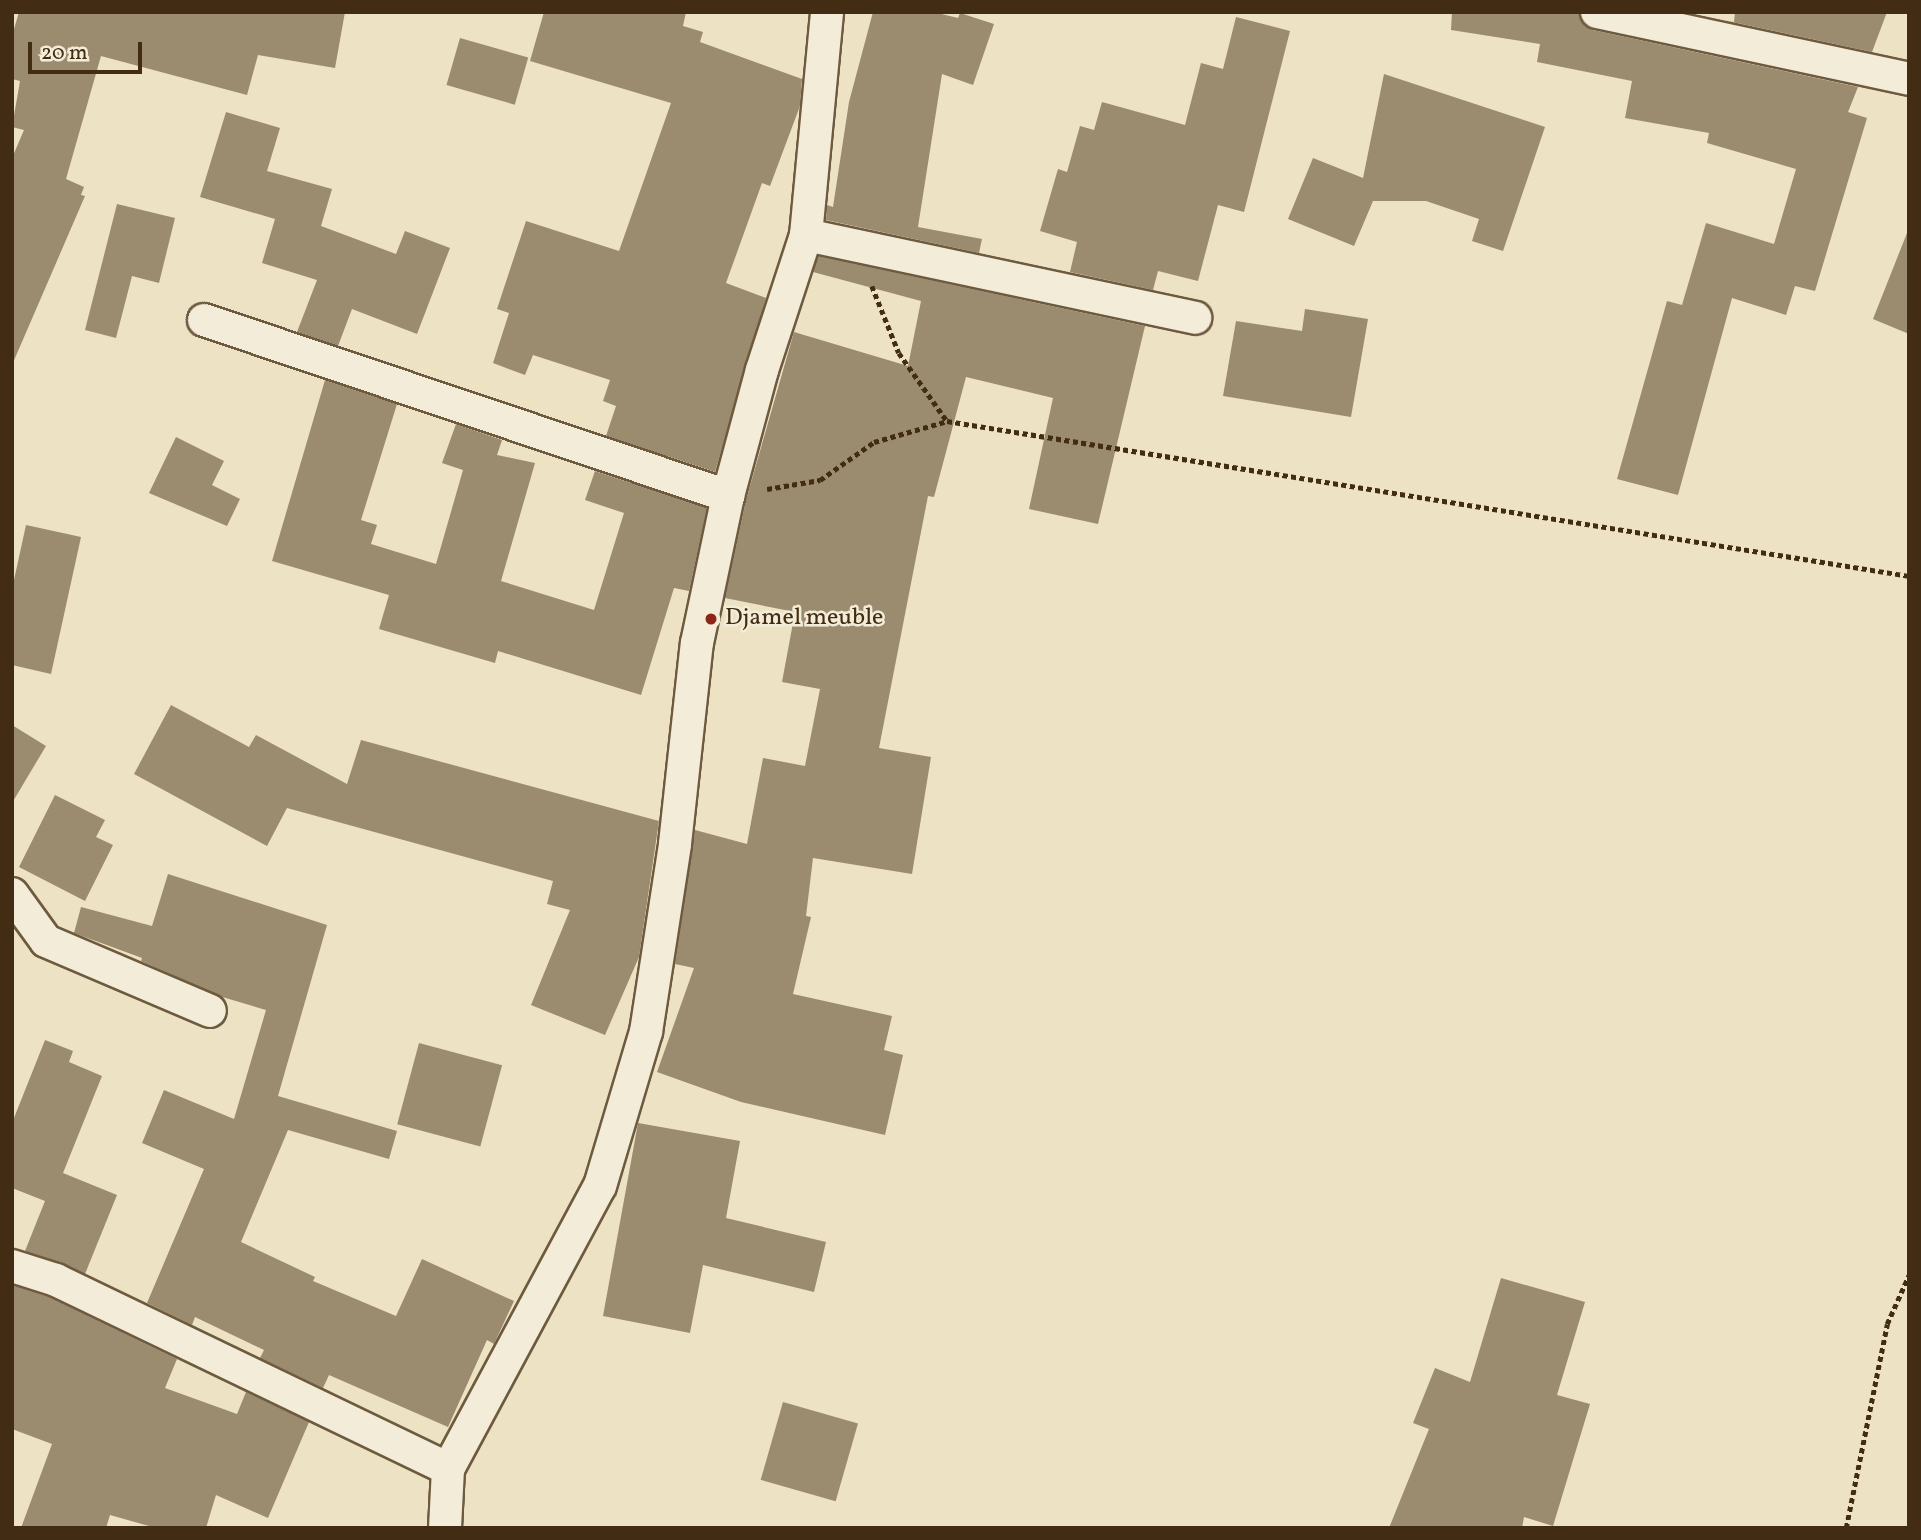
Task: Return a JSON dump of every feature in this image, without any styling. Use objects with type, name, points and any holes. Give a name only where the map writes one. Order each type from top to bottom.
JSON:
[{"type":"street","points":[[445,1528],[449,1469],[600,1186],[646,1032],[675,845],[697,643],[728,496],[762,370],[806,235],[827,12]]},
{"type":"street","points":[[1597,12],[1909,79]]},
{"type":"street","points":[[806,235],[1195,318]]},
{"type":"street","points":[[204,320],[728,496]]},
{"type":"street","points":[[12,894],[46,941],[210,1011]]},
{"type":"street","points":[[12,1266],[57,1280],[449,1469]]},
{"type":"path","points":[[856,246],[899,353],[947,421]]},
{"type":"path","points":[[728,496],[820,480],[874,442],[947,421],[1909,576]]},
{"type":"path","points":[[1846,1528],[1887,1324],[1909,1275]]},
{"type":"building","points":[[19,12],[345,12],[335,68],[258,55],[247,95],[101,56],[66,179],[84,187],[81,195],[85,196],[12,365],[12,158],[24,130],[12,127],[20,81],[12,79],[12,36]]},
{"type":"building","points":[[544,12],[686,12],[683,26],[703,32],[700,42],[802,79],[800,106],[770,186],[762,183],[726,283],[766,298],[715,472],[606,436],[616,406],[603,401],[610,380],[533,355],[525,375],[493,363],[509,313],[497,309],[526,221],[619,251],[671,103],[530,61]]},
{"type":"building","points":[[873,12],[933,12],[958,18],[960,13],[994,24],[973,85],[942,74],[918,227],[982,239],[979,253],[826,220],[827,205],[833,207],[849,102]]},
{"type":"building","points":[[1452,12],[1579,12],[1584,25],[1593,30],[1858,87],[1848,112],[1867,118],[1815,291],[1795,286],[1786,315],[1732,298],[1678,495],[1617,479],[1667,301],[1682,305],[1706,223],[1774,244],[1796,169],[1707,143],[1709,133],[1625,118],[1632,81],[1537,62],[1540,44],[1451,30]]},
{"type":"building","points":[[1735,12],[1887,12],[1872,52],[1723,20],[1734,22]]},
{"type":"building","points":[[1236,17],[1290,31],[1244,212],[1218,205],[1198,281],[1158,271],[1153,290],[1070,272],[1077,242],[1040,231],[1058,169],[1067,172],[1080,126],[1094,130],[1102,102],[1185,125],[1201,63],[1223,69]]},
{"type":"building","points":[[460,38],[528,58],[515,105],[446,85]]},
{"type":"building","points":[[1384,74],[1545,127],[1503,251],[1472,241],[1479,219],[1426,201],[1373,201],[1354,246],[1288,219],[1313,158],[1363,178]]},
{"type":"building","points":[[226,112],[280,128],[267,171],[332,189],[321,226],[396,254],[405,231],[450,248],[417,334],[352,309],[338,346],[297,332],[317,280],[262,263],[275,219],[200,197]]},
{"type":"building","points":[[117,204],[175,218],[159,283],[132,276],[116,338],[85,330]]},
{"type":"building","points":[[1909,233],[1909,334],[1873,319]]},
{"type":"building","points":[[818,256],[1145,326],[1098,524],[1029,509],[1053,398],[966,377],[934,497],[928,496],[879,748],[931,757],[912,874],[813,858],[806,916],[811,917],[793,994],[892,1016],[884,1050],[903,1055],[885,1135],[741,1102],[657,1072],[694,968],[675,964],[695,830],[747,844],[763,758],[805,766],[820,689],[782,682],[795,612],[725,598],[746,500],[794,332],[908,366],[921,301],[813,272]]},
{"type":"building","points":[[1305,309],[1368,319],[1351,417],[1223,396],[1236,321],[1302,331]]},
{"type":"building","points":[[325,380],[397,404],[361,520],[377,525],[371,544],[436,564],[463,470],[442,463],[456,424],[502,440],[497,455],[535,463],[501,581],[594,610],[624,513],[585,500],[595,471],[707,508],[689,591],[674,588],[641,695],[498,651],[495,663],[379,629],[389,595],[272,561]]},
{"type":"building","points":[[176,437],[224,461],[212,485],[240,499],[227,526],[149,493]]},
{"type":"building","points":[[26,525],[81,537],[51,674],[12,665],[12,589]]},
{"type":"building","points":[[171,705],[249,747],[256,735],[347,784],[361,740],[659,821],[639,957],[605,1035],[531,1005],[570,910],[547,904],[553,881],[287,808],[267,846],[134,774]]},
{"type":"building","points":[[12,725],[46,746],[12,803]]},
{"type":"building","points":[[55,795],[105,820],[96,837],[113,845],[85,901],[19,867]]},
{"type":"building","points":[[168,874],[327,925],[278,1096],[397,1131],[389,1159],[288,1130],[241,1242],[315,1277],[313,1281],[396,1316],[422,1259],[514,1301],[494,1344],[487,1340],[448,1427],[329,1375],[323,1388],[260,1358],[264,1350],[195,1317],[192,1325],[147,1303],[204,1169],[142,1143],[164,1090],[234,1119],[266,1010],[219,996],[141,961],[142,958],[74,933],[81,907],[152,926]]},
{"type":"building","points":[[45,1040],[73,1051],[69,1062],[102,1076],[63,1173],[117,1195],[85,1274],[25,1251],[45,1201],[12,1188],[12,1123]]},
{"type":"building","points":[[419,1043],[502,1065],[480,1146],[397,1124]]},
{"type":"building","points":[[638,1123],[740,1141],[726,1218],[826,1242],[814,1292],[703,1265],[690,1333],[603,1316]]},
{"type":"building","points":[[1501,1278],[1585,1302],[1557,1395],[1590,1404],[1553,1526],[1524,1517],[1522,1528],[1389,1528],[1429,1429],[1413,1423],[1435,1368],[1470,1382]]},
{"type":"building","points":[[12,1285],[49,1297],[177,1359],[165,1388],[237,1414],[246,1392],[309,1422],[268,1518],[216,1495],[206,1528],[156,1528],[110,1515],[106,1528],[21,1528],[52,1444],[12,1429]]},
{"type":"building","points":[[783,1402],[858,1423],[836,1501],[761,1480]]},
{"type":"place","name":"Djamel meuble","points":[[711,619]]}]
